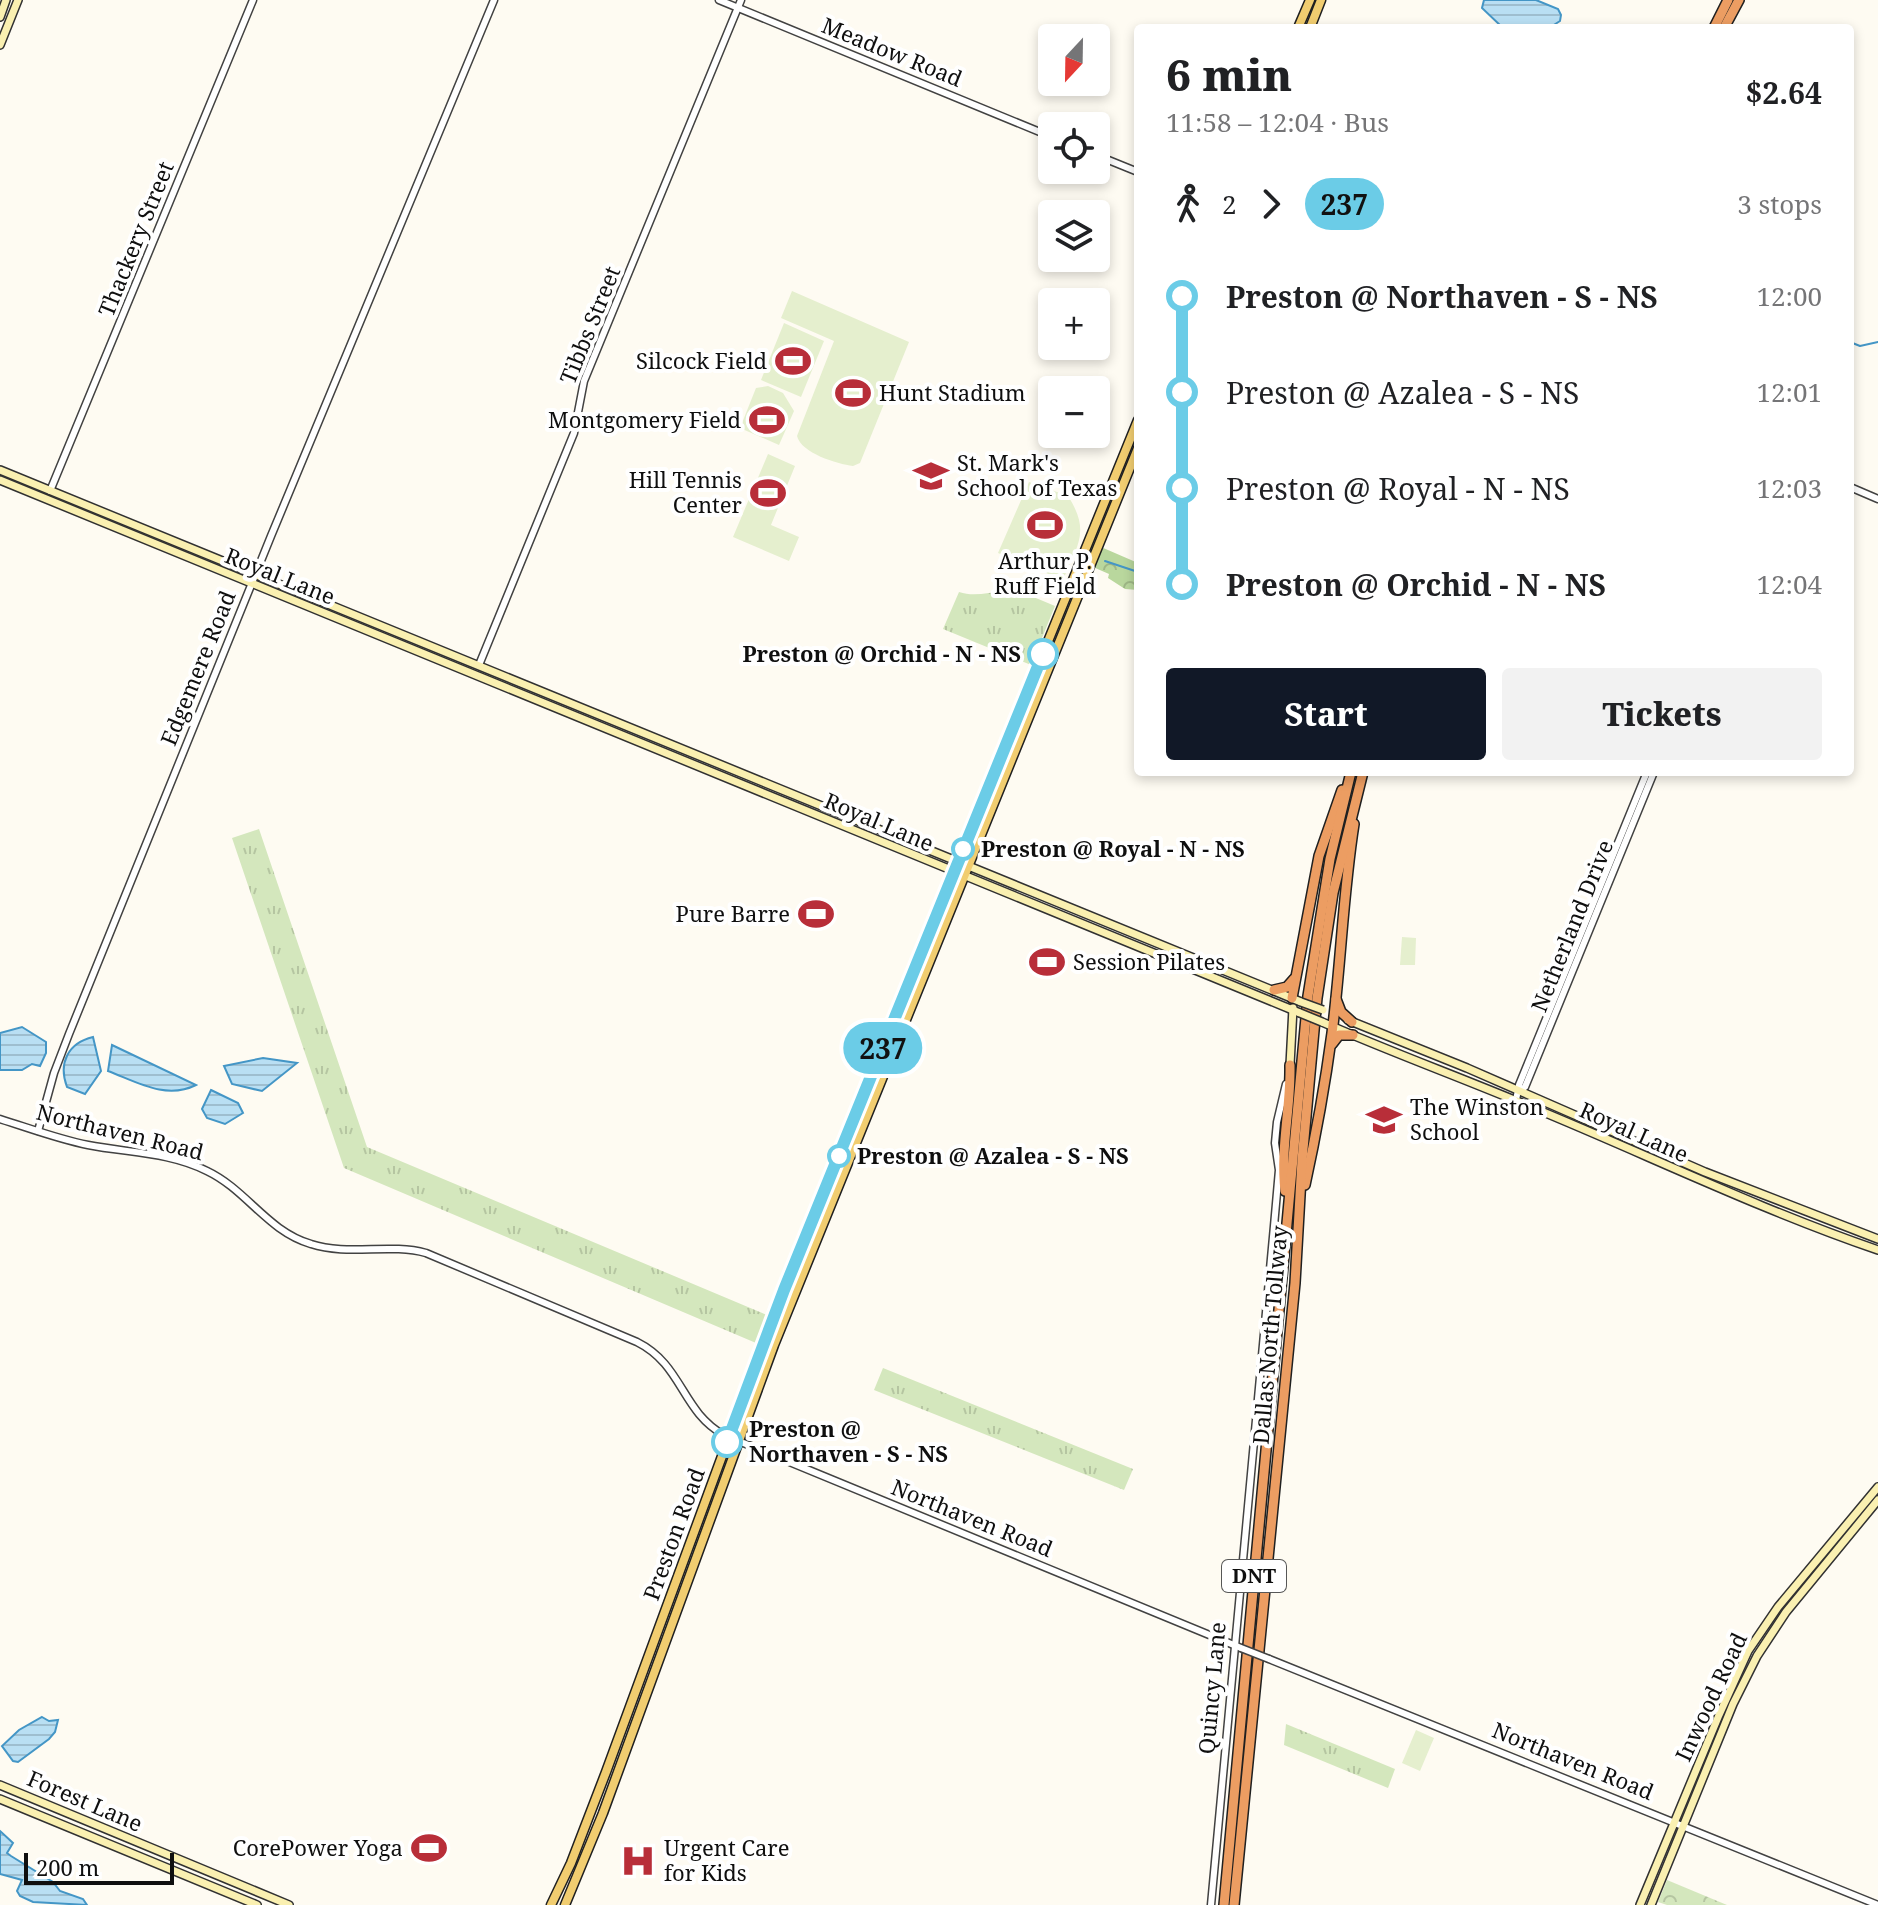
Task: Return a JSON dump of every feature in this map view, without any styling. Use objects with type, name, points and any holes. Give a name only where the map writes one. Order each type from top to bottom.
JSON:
[{"type":"highway","points":[[1716,24],[1728,0]]},
{"type":"highway","points":[[1726,24],[1739,0]]},
{"type":"highway","points":[[1297,1000],[1294,979],[1319,856],[1349,776]]},
{"type":"highway","name":"Dallas North Tollway","points":[[1224,1905],[1294,1211],[1314,953],[1330,859],[1349,776]]},
{"type":"highway","name":"Dallas North Tollway","points":[[1234,1905],[1294,1299],[1294,1211],[1322,957],[1340,858],[1362,776]]},
{"type":"highway","points":[[1294,1211],[1318,1127],[1333,1027],[1357,793]]},
{"type":"highway","points":[[1274,990],[1287,987],[1294,979]]},
{"type":"highway","points":[[1335,997],[1341,1012],[1352,1022]]},
{"type":"highway","points":[[1330,1047],[1339,1035],[1353,1035]]},
{"type":"highway","points":[[1290,1065],[1283,1149],[1294,1211]]},
{"type":"main road","points":[[0,17],[6,0]]},
{"type":"main road","points":[[0,45],[18,0]]},
{"type":"main road","points":[[1300,24],[1310,0]]},
{"type":"main road","points":[[1312,24],[1321,0]]},
{"type":"main road","name":"Preston Road","points":[[565,1905],[601,1818],[774,1345],[911,1008],[922,966],[1134,430]]},
{"type":"main road","name":"Preston Road","points":[[998,776],[1134,457]]},
{"type":"main road","name":"Royal Lane","points":[[0,470],[148,531],[363,630],[1407,1055],[1725,1191],[1878,1250]]},
{"type":"main road","name":"Royal Lane","points":[[0,480],[144,540],[367,620],[479,665],[1412,1045],[1729,1182],[1878,1239]]},
{"type":"main road","points":[[144,540],[148,531]]},
{"type":"main road","points":[[363,630],[367,620]]},
{"type":"main road","points":[[631,739],[635,730]]},
{"type":"main road","points":[[1033,904],[1037,894]]},
{"type":"main road","points":[[1058,914],[1062,903]]},
{"type":"main road","points":[[1122,940],[1126,930]]},
{"type":"main road","points":[[1170,959],[1174,949]]},
{"type":"main road","name":"Preston Road","points":[[551,1905],[590,1814],[764,1340],[901,1004],[922,966]]},
{"type":"main road","name":"Quincy Lane","points":[[1290,1065],[1297,1000]]},
{"type":"main road","points":[[901,1004],[911,1008]]},
{"type":"main road","points":[[1407,1055],[1412,1045]]},
{"type":"main road","points":[[1461,1078],[1467,1068]]},
{"type":"main road","points":[[1605,1139],[1609,1130]]},
{"type":"main road","points":[[1725,1191],[1729,1182]]},
{"type":"main road","points":[[764,1340],[774,1345]]},
{"type":"main road","name":"Inwood Road","points":[[1651,1905],[1679,1824],[1748,1651],[1778,1607],[1878,1487]]},
{"type":"main road","name":"Inwood Road","points":[[1640,1905],[1733,1704],[1769,1637],[1878,1500]]},
{"type":"main road","name":"Forest Lane","points":[[0,1785],[289,1905]]},
{"type":"main road","name":"Forest Lane","points":[[0,1799],[257,1905]]},
{"type":"main road","points":[[590,1814],[601,1818]]},
{"type":"main road","points":[[121,1850],[127,1839]]},
{"type":"main road","points":[[571,1863],[582,1866]]},
{"type":"main road","points":[[231,1895],[236,1884]]},
{"type":"street","name":"Thackery Street","points":[[50,491],[253,0]]},
{"type":"street","name":"Edgemere Road","points":[[38,1131],[54,1073],[69,1034],[494,0]]},
{"type":"street","name":"Meadow Road","points":[[719,0],[1038,131]]},
{"type":"street","name":"Tibbs Street","points":[[479,665],[574,433],[584,381],[741,0]]},
{"type":"street","points":[[1110,161],[1134,170]]},
{"type":"street","points":[[1854,489],[1878,499]]},
{"type":"street","name":"Netherland Drive","points":[[1516,1100],[1520,1090],[1525,1087],[1646,776]]},
{"type":"street","name":"Netherland Drive","points":[[1613,863],[1652,776]]},
{"type":"street","name":"Quincy Lane","points":[[1211,1905],[1277,1197],[1277,1122],[1290,1065]]},
{"type":"street","name":"Northaven Road","points":[[0,1119],[89,1145],[150,1153],[194,1165],[231,1185],[265,1219],[297,1239],[323,1247],[404,1249],[426,1253],[654,1351],[667,1363],[705,1423],[728,1438],[1878,1905]]},
{"type":"green space","points":[[792,291],[909,342],[860,463],[853,466],[812,452],[797,436],[834,341],[781,318]]},
{"type":"green space","name":"Silcock Field","points":[[784,323],[824,341],[801,397],[761,380]]},
{"type":"green space","name":"Montgomery Field","points":[[768,386],[783,393],[794,411],[779,445],[740,428],[756,388]]},
{"type":"green space","name":"Hill Tennis Center","points":[[768,454],[795,466],[771,525],[799,537],[789,561],[733,537]]},
{"type":"green space","name":"Arthur P. Ruff Field","points":[[1029,482],[1068,496],[1079,519],[1077,548],[1063,580],[998,553]]},
{"type":"green space","points":[[1101,547],[1134,561],[1134,590],[1125,589],[1108,578],[1109,574],[1093,567]]},
{"type":"green space","points":[[959,592],[1017,593],[1055,606],[1031,665],[943,629]]},
{"type":"green space","points":[[259,829],[367,1147],[767,1315],[756,1343],[344,1168],[232,838]]},
{"type":"green space","points":[[1402,937],[1416,938],[1415,965],[1400,965]]},
{"type":"green space","points":[[883,1368],[1133,1469],[1124,1490],[874,1390]]},
{"type":"green space","points":[[1286,1724],[1395,1769],[1388,1788],[1284,1745]]},
{"type":"green space","points":[[1416,1730],[1434,1738],[1420,1771],[1402,1763]]},
{"type":"green space","points":[[1667,1880],[1727,1905],[1667,1905],[1658,1902]]},
{"type":"water","points":[[1484,0],[1536,0],[1558,9],[1560,21],[1555,24],[1499,24],[1482,8]]},
{"type":"water","points":[[22,1027],[46,1042],[46,1053],[40,1066],[32,1064],[22,1070],[0,1070],[0,1033]]},
{"type":"water","points":[[93,1037],[101,1071],[85,1094],[67,1087],[65,1062],[71,1049]]},
{"type":"water","points":[[112,1045],[196,1085],[174,1091],[163,1090],[108,1071]]},
{"type":"water","points":[[263,1058],[297,1063],[262,1091],[232,1084],[224,1066]]},
{"type":"water","points":[[211,1090],[238,1103],[243,1113],[225,1124],[207,1118],[202,1109]]},
{"type":"water","points":[[42,1717],[49,1721],[58,1720],[55,1732],[18,1762],[13,1761],[2,1746],[19,1730]]},
{"type":"water","points":[[0,1831],[13,1843],[7,1853],[53,1882],[60,1891],[83,1899],[87,1905],[33,1902],[20,1896],[17,1891],[22,1880],[0,1874]]},
{"type":"waterway","points":[[1854,344],[1860,346],[1878,342]]},
{"type":"waterway","points":[[1105,561],[1134,571]]},
{"type":"bus line","name":"237","points":[[727,1442],[784,1290],[1043,654]]},
{"type":"place","name":"Silcock Field","points":[[793,361]]},
{"type":"place","name":"Hunt Stadium","points":[[853,393]]},
{"type":"place","name":"Montgomery Field","points":[[767,420]]},
{"type":"place","name":"St. Mark's School of Texas","points":[[931,476]]},
{"type":"place","name":"Hill Tennis Center","points":[[768,493]]},
{"type":"place","name":"Arthur P. Ruff Field","points":[[1045,525]]},
{"type":"place","name":"Preston @ Orchid - N - NS","points":[[1043,654]]},
{"type":"place","name":"Preston @ Royal - N - NS","points":[[963,849]]},
{"type":"place","name":"Pure Barre","points":[[816,914]]},
{"type":"place","name":"Session Pilates","points":[[1047,962]]},
{"type":"place","name":"The Winston School","points":[[1384,1120]]},
{"type":"place","name":"Preston @ Azalea - S - NS","points":[[839,1156]]},
{"type":"place","name":"Preston @ Northaven - S - NS","points":[[727,1442]]},
{"type":"place","name":"CorePower Yoga","points":[[429,1848]]},
{"type":"place","name":"Urgent Care for Kids","points":[[638,1861]]}]
